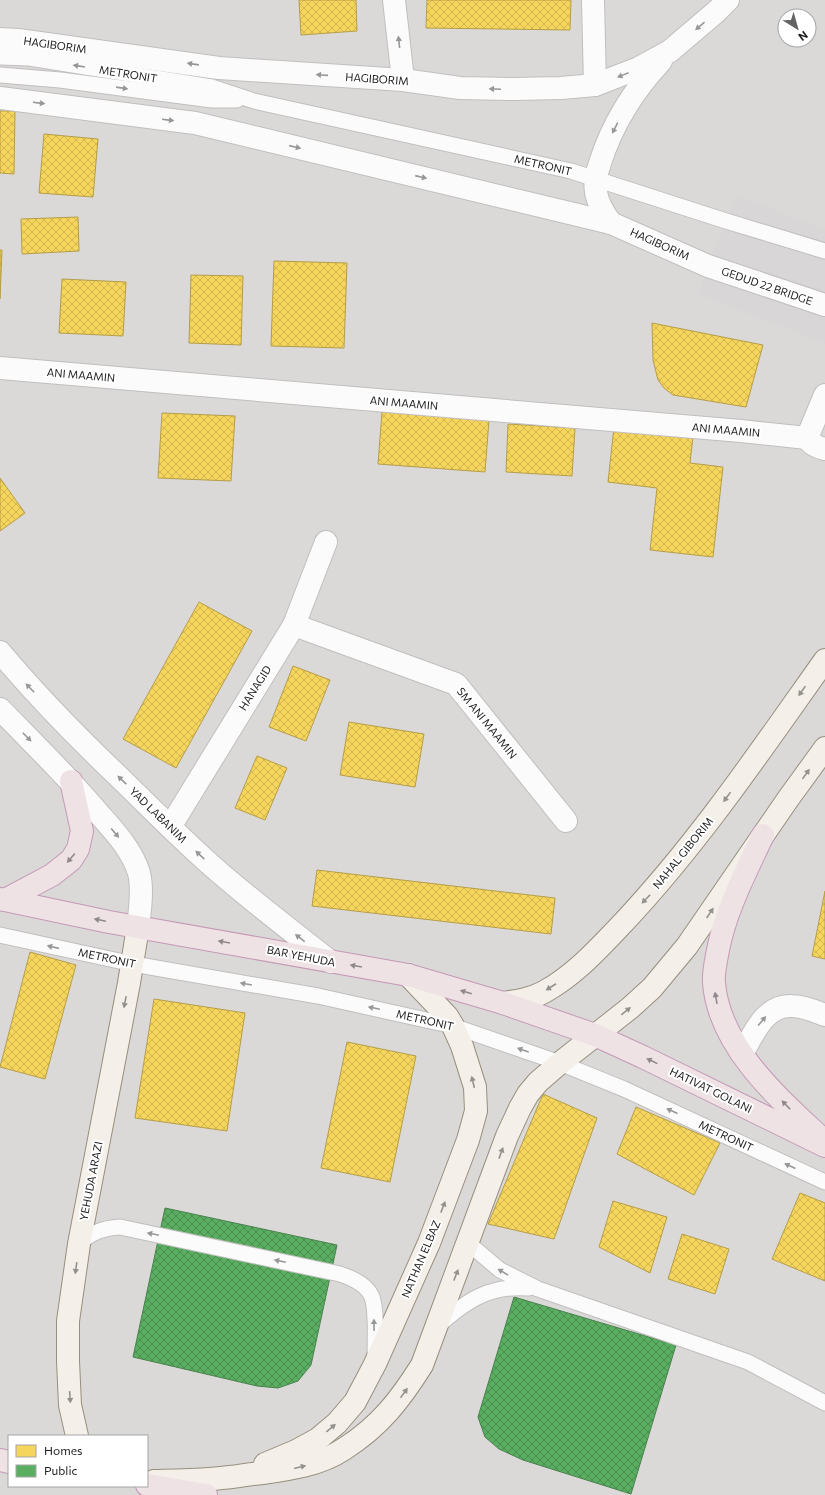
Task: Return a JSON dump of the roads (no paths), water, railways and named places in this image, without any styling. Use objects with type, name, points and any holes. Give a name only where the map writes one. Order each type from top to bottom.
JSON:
[{"type":"highway","points":[[3,899],[52,875],[71,860],[78,849],[82,831],[71,781]]},
{"type":"highway","points":[[763,835],[731,904],[721,936],[715,961],[714,982],[717,1004],[723,1024],[742,1054],[766,1084],[792,1111],[825,1141]]},
{"type":"highway","name":"BAR YEHUDA","points":[[3,899],[138,927],[408,975],[503,1003],[595,1035]]},
{"type":"highway","name":"HATIVAT GOLANI","points":[[595,1035],[825,1146]]},
{"type":"highway","points":[[148,1485],[206,1495]]},
{"type":"main road","name":"NAHAL GIBORIM","points":[[503,1003],[526,999],[543,992],[582,965],[652,892],[705,827],[825,660]]},
{"type":"main road","points":[[595,1035],[630,1008],[652,988],[687,946],[825,748]]},
{"type":"main road","name":"YEHUDA ARAZI","points":[[77,1435],[70,1405],[68,1321],[79,1244],[133,964],[138,927]]},
{"type":"main road","name":"NATHAN ELBAZ","points":[[220,1479],[279,1459],[318,1439],[337,1423],[355,1402],[375,1364],[429,1243],[468,1140],[476,1111],[475,1088],[468,1061],[453,1026],[442,1011],[408,975]]},
{"type":"main road","name":"NATHAN ELBAZ","points":[[148,1482],[220,1479],[299,1468],[343,1450],[385,1416],[405,1393],[422,1365],[507,1136],[520,1108],[528,1094],[538,1082],[595,1035]]},
{"type":"street","points":[[394,0],[403,80]]},
{"type":"street","points":[[593,0],[595,85]]},
{"type":"street","name":"HAGIBORIM","points":[[0,39],[18,40],[219,68],[403,80],[460,88],[514,90],[595,85],[639,68],[670,51],[728,0]]},
{"type":"street","points":[[611,223],[598,203],[596,178],[605,146],[625,108],[637,90],[670,51]]},
{"type":"street","name":"HAGIBORIM","points":[[0,98],[195,123],[611,223],[708,266]]},
{"type":"street","name":"GEDUD 22 BRIDGE","points":[[708,266],[825,305]]},
{"type":"street","name":"ANI MAAMIN","points":[[0,368],[741,431],[816,443]]},
{"type":"street","points":[[816,443],[825,395]]},
{"type":"street","name":"HANAGID","points":[[170,827],[294,625],[326,542]]},
{"type":"street","name":"SM ANI MAAMIN","points":[[294,625],[456,684],[566,820]]},
{"type":"street","name":"YAD LABANIM","points":[[0,652],[23,680],[79,739],[170,827],[219,872],[269,914],[331,962]]},
{"type":"street","points":[[0,709],[71,781],[118,836],[130,853],[139,873],[141,900],[138,927]]},
{"type":"street","points":[[742,1054],[756,1029],[765,1018],[778,1008],[792,1006],[825,1015]]},
{"type":"lane","name":"METRONIT","points":[[0,57],[29,58],[212,87],[254,101],[571,171],[825,251]]},
{"type":"lane","name":"METRONIT","points":[[0,76],[60,80],[212,100],[254,101]]},
{"type":"lane","name":"METRONIT","points":[[0,935],[133,964],[318,996],[453,1026],[560,1064],[624,1089],[825,1182]]},
{"type":"lane","points":[[79,1244],[87,1236],[109,1228],[120,1227],[340,1274],[354,1279],[371,1296],[374,1306],[375,1364]]},
{"type":"lane","points":[[468,1243],[500,1270],[538,1289],[748,1362],[825,1403]]},
{"type":"lane","points":[[436,1328],[455,1310],[489,1291],[514,1287],[538,1289]]}]
